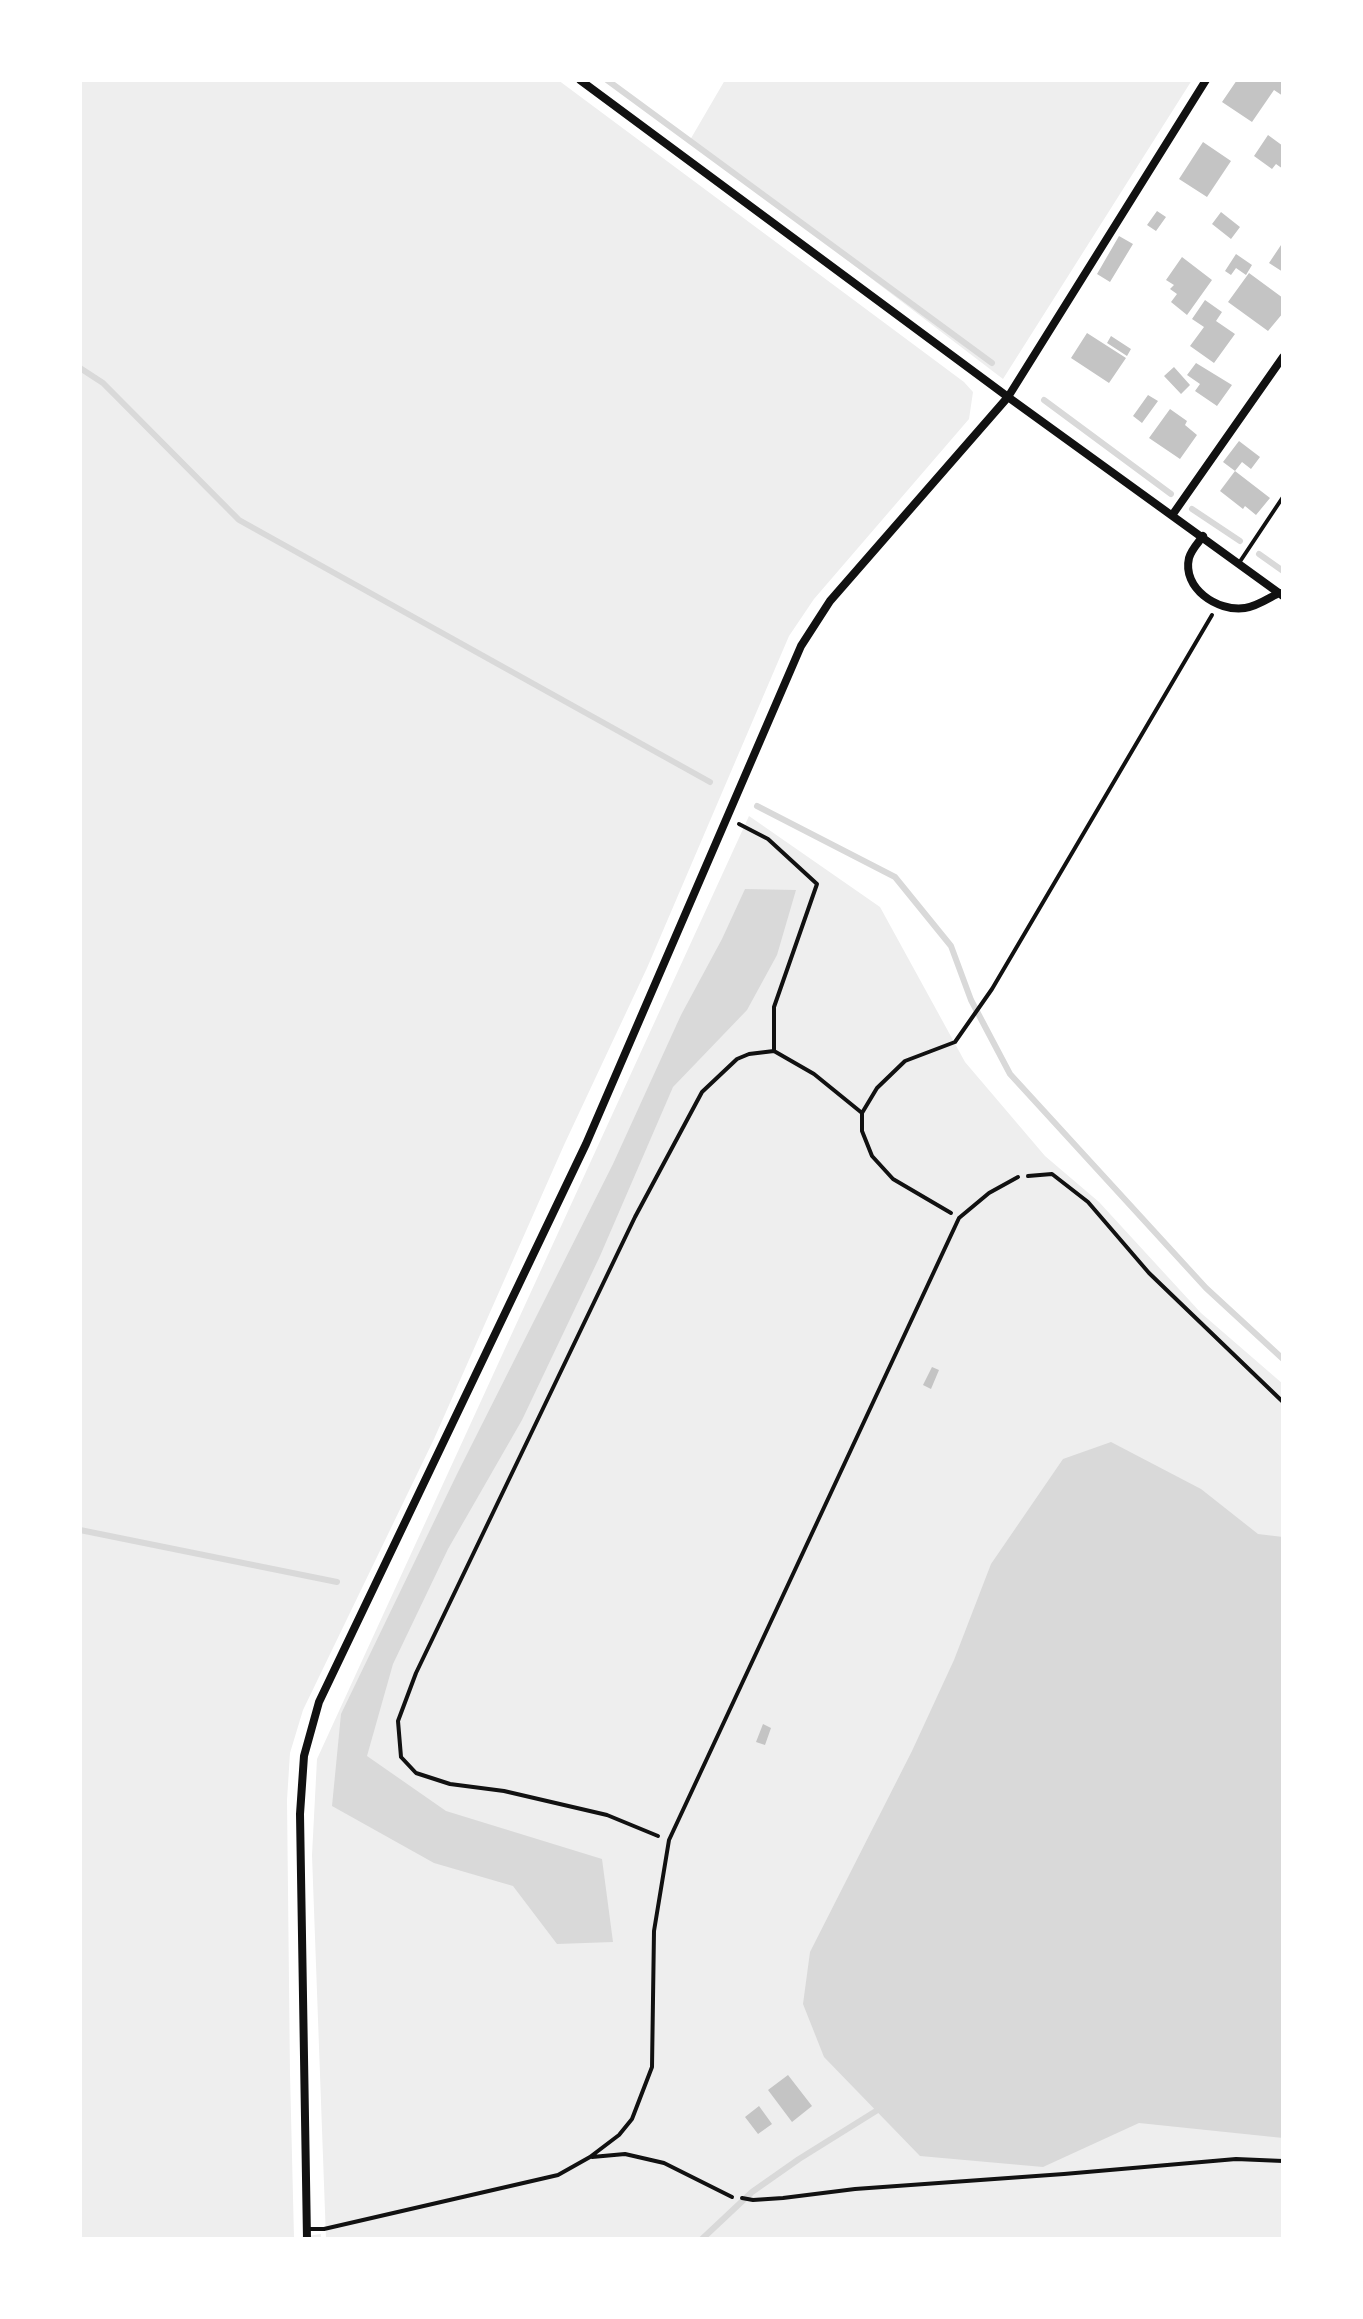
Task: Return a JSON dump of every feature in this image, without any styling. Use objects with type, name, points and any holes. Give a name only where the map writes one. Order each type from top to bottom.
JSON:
[{"type":"street","points":[[580,80],[1008,397],[1281,594]]},
{"type":"street","points":[[308,2234],[300,1814],[304,1756],[319,1702],[586,1144],[801,646],[830,601],[1008,397],[1206,80]]},
{"type":"street","points":[[1173,514],[1283,357]]},
{"type":"street","points":[[1203,536],[1190,556],[1189,577],[1203,597],[1235,609],[1248,608],[1281,594]]},
{"type":"lane","points":[[1239,563],[1283,497]]},
{"type":"lane","points":[[308,2234],[558,2175],[590,2157],[619,2135],[632,2119],[652,2067],[654,1931],[669,1840],[959,1218],[989,1193],[1018,1177]]},
{"type":"lane","points":[[590,2157],[625,2154],[664,2163],[732,2197]]},
{"type":"path","points":[[959,1218],[893,1179],[872,1156],[862,1131],[862,1113],[877,1088],[905,1061],[955,1042],[992,989],[1218,604]]},
{"type":"path","points":[[726,818],[768,839],[817,884],[774,1007],[774,1051]]},
{"type":"path","points":[[669,1840],[607,1815],[504,1791],[450,1784],[416,1773],[401,1757],[398,1721],[416,1673],[635,1217],[702,1092],[737,1059],[774,1051],[814,1074],[862,1113]]},
{"type":"path","points":[[1018,1177],[1052,1174],[1088,1202],[1149,1273],[1283,1402]]},
{"type":"path","points":[[753,2200],[1236,2159],[1283,2161]]},
{"type":"shaded area","points":[[80,80],[558,80],[964,382],[973,392],[969,419],[814,599],[789,636],[647,968],[564,1145],[434,1439],[303,1710],[290,1753],[287,1800],[294,2238],[321,2234],[321,2239],[80,2239]]},
{"type":"shaded area","points":[[725,80],[1192,80],[1003,379],[690,140]]},
{"type":"shaded area","points":[[749,816],[880,907],[965,1062],[1045,1156],[1099,1202],[1201,1313],[1283,1384],[1283,2239],[326,2239],[312,1855],[317,1759]]},
{"type":"shaded area","points":[[745,889],[796,890],[777,955],[747,1010],[673,1087],[600,1256],[522,1420],[448,1549],[393,1664],[367,1756],[446,1811],[602,1859],[613,1942],[557,1944],[513,1886],[434,1863],[332,1806],[341,1714]]},
{"type":"shaded area","points":[[1111,1442],[1201,1489],[1258,1534],[1283,1537],[1283,2138],[1139,2123],[1043,2167],[920,2156],[824,2057],[803,2004],[810,1952],[912,1751],[954,1660],[991,1564],[1063,1459]]},
{"type":"building","points":[[1237,80],[1283,80],[1283,96],[1274,90],[1252,122],[1222,102]]},
{"type":"building","points":[[1268,135],[1283,146],[1283,169],[1276,164],[1272,169],[1254,156]]},
{"type":"building","points":[[1203,142],[1231,161],[1207,197],[1179,179]]},
{"type":"building","points":[[1157,211],[1166,217],[1156,231],[1147,225]]},
{"type":"building","points":[[1221,212],[1240,227],[1231,239],[1212,224]]},
{"type":"building","points":[[1119,236],[1133,244],[1110,282],[1097,274]]},
{"type":"building","points":[[1283,242],[1283,272],[1269,263]]},
{"type":"building","points":[[1236,254],[1252,265],[1246,275],[1236,268],[1231,275],[1225,271]]},
{"type":"building","points":[[1182,257],[1212,280],[1187,315],[1171,302],[1177,294],[1170,289],[1174,285],[1166,280]]},
{"type":"building","points":[[1249,273],[1283,298],[1283,313],[1268,331],[1228,302]]},
{"type":"building","points":[[1205,300],[1222,312],[1216,321],[1235,334],[1214,363],[1190,346],[1204,327],[1192,319]]},
{"type":"building","points":[[1087,333],[1126,358],[1109,383],[1071,358]]},
{"type":"building","points":[[1111,336],[1131,349],[1127,356],[1107,343]]},
{"type":"building","points":[[1196,363],[1232,385],[1217,406],[1195,391],[1200,384],[1187,375]]},
{"type":"building","points":[[1174,367],[1190,385],[1181,394],[1164,376]]},
{"type":"building","points":[[1148,395],[1158,401],[1142,423],[1133,416]]},
{"type":"building","points":[[1170,409],[1187,421],[1185,425],[1197,435],[1180,459],[1149,438]]},
{"type":"building","points":[[1239,441],[1260,457],[1251,469],[1242,462],[1235,471],[1223,462]]},
{"type":"building","points":[[1235,471],[1270,498],[1256,515],[1220,491]]},
{"type":"building","points":[[932,1367],[939,1370],[931,1389],[923,1385]]},
{"type":"building","points":[[763,1724],[771,1728],[765,1745],[756,1742]]},
{"type":"building","points":[[788,2075],[812,2106],[792,2122],[768,2090]]},
{"type":"building","points":[[759,2106],[772,2124],[758,2134],[745,2117]]},
{"type":"waterway","points":[[607,80],[992,363]]},
{"type":"waterway","points":[[80,368],[103,383],[239,520],[710,782]]},
{"type":"waterway","points":[[1044,400],[1171,494]]},
{"type":"waterway","points":[[1192,509],[1240,541]]},
{"type":"waterway","points":[[1259,554],[1283,571]]},
{"type":"waterway","points":[[757,806],[895,877],[951,946],[971,1000],[1010,1074],[1206,1288],[1283,1359]]},
{"type":"waterway","points":[[80,1530],[337,1582]]},
{"type":"waterway","points":[[702,2239],[752,2192],[876,2111]]}]
